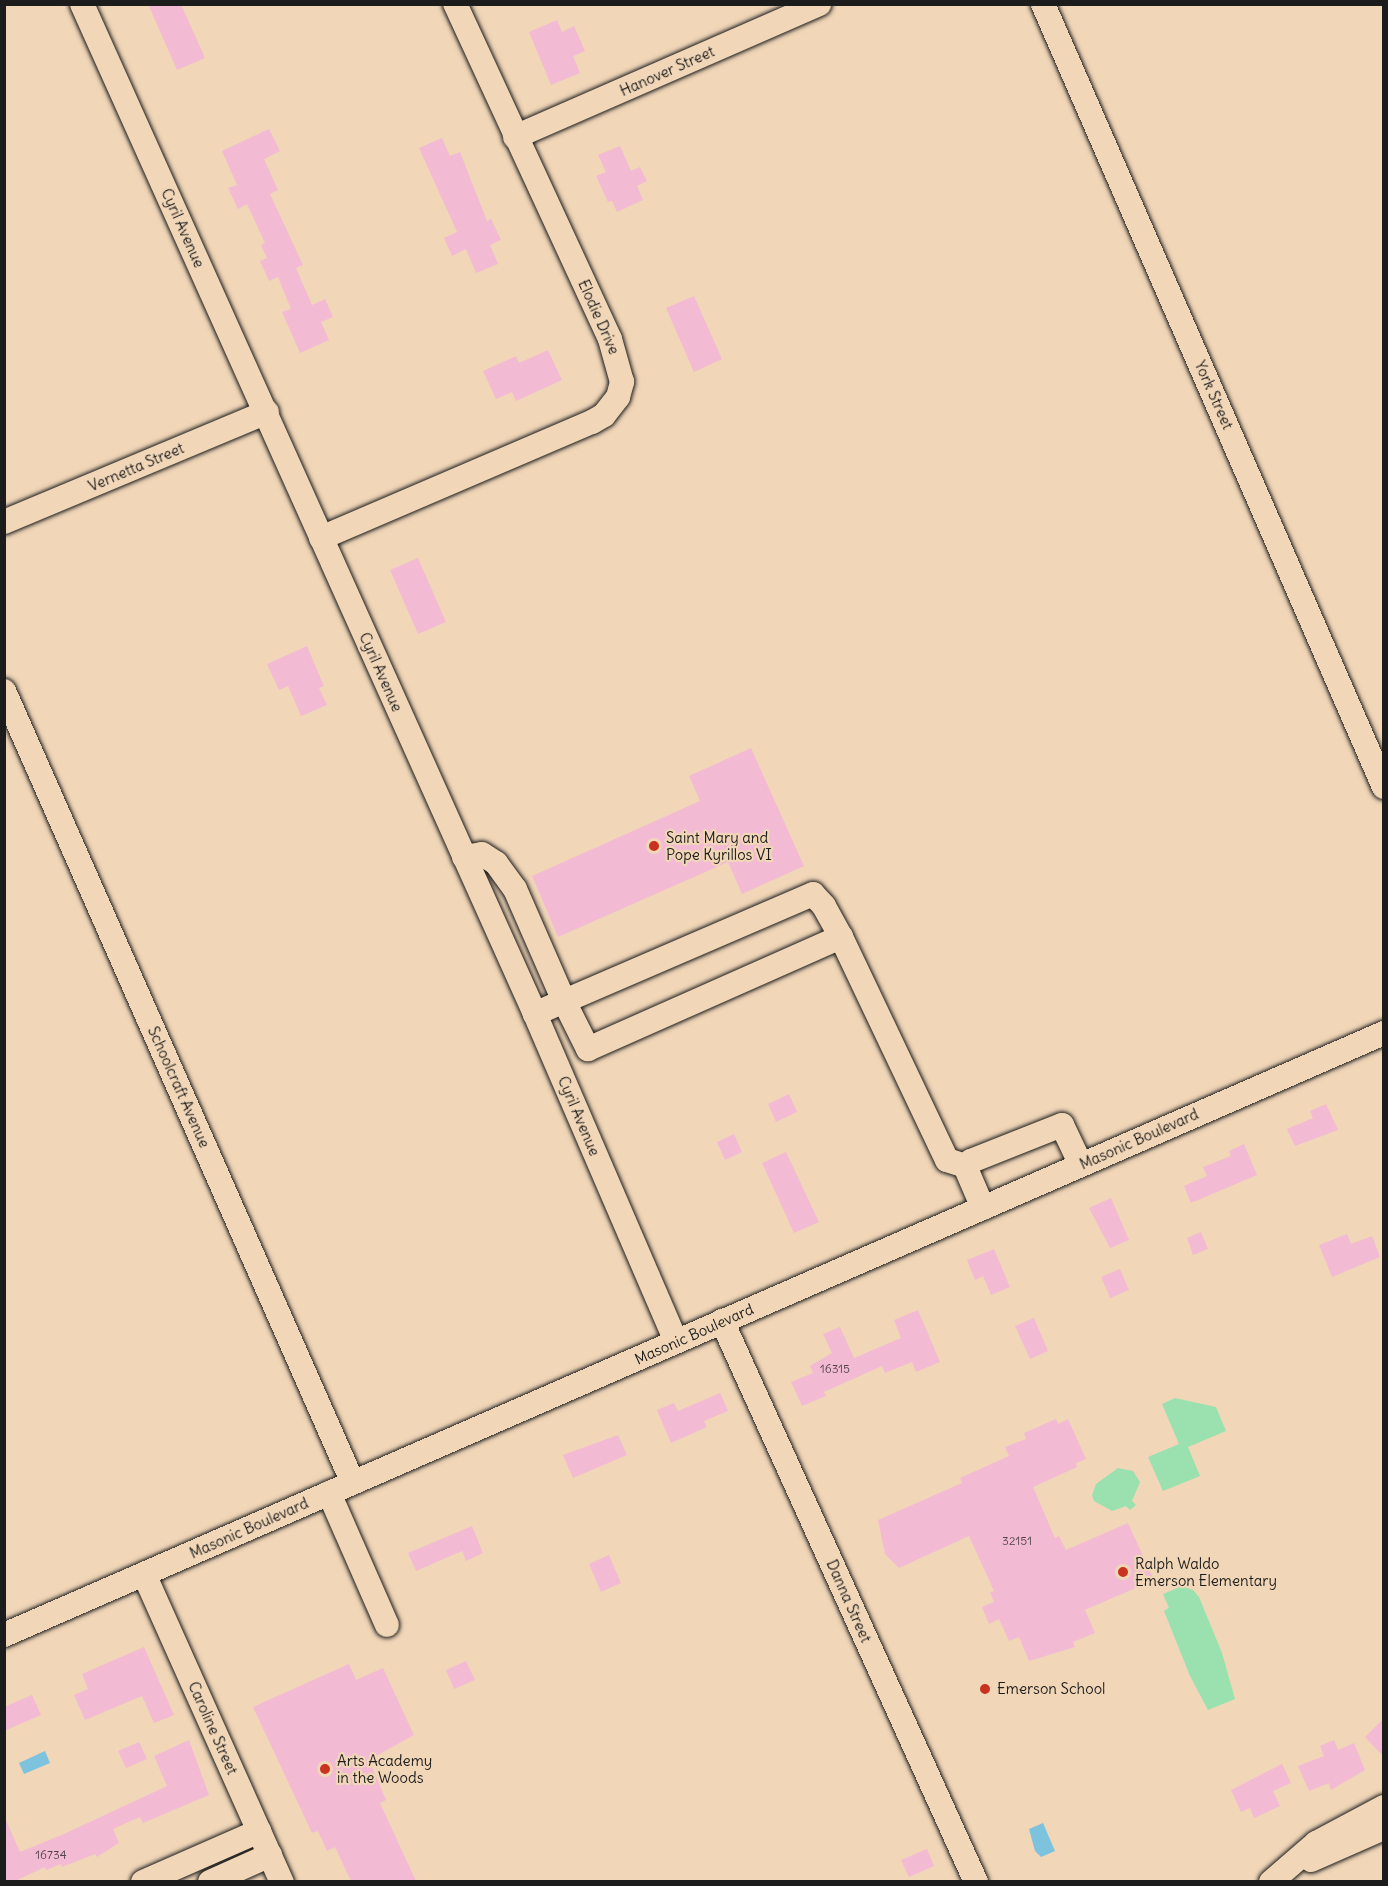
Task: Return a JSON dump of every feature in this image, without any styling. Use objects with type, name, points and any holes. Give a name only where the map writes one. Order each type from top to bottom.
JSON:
[{"type":"street","name":"Cyril Avenue","points":[[82,4],[267,412],[321,538],[535,1014],[676,1341]]},
{"type":"street","name":"Elodie Drive","points":[[321,538],[592,422],[618,397],[622,382],[610,339],[515,137],[456,4]]},
{"type":"street","name":"Hanover Street","points":[[515,137],[819,4]]},
{"type":"street","name":"York Street","points":[[1042,4],[1383,787]]},
{"type":"street","name":"Vernetta Street","points":[[4,522],[267,412]]},
{"type":"street","name":"Schoolcraft Avenue","points":[[4,691],[353,1483]]},
{"type":"street","points":[[464,857],[482,854],[496,863],[509,880],[588,1049],[841,938]]},
{"type":"street","points":[[535,1014],[813,894],[824,906],[841,938],[947,1160],[964,1166],[1062,1125],[1081,1165]]},
{"type":"street","name":"Masonic Boulevard","points":[[4,1635],[1383,1032]]},
{"type":"street","points":[[964,1166],[983,1208]]},
{"type":"street","name":"Danna Street","points":[[722,1322],[976,1881]]},
{"type":"street","points":[[329,1493],[387,1625]]},
{"type":"street","name":"Caroline Street","points":[[144,1574],[282,1881]]},
{"type":"street","points":[[1279,1876],[1316,1843],[1383,1807]]},
{"type":"street","points":[[1279,1876],[1383,1828]]},
{"type":"street","points":[[143,1881],[259,1831]]},
{"type":"street","points":[[210,1881],[270,1855]]},
{"type":"green space","points":[[1175,1398],[1216,1407],[1226,1431],[1188,1447],[1200,1476],[1163,1491],[1148,1457],[1179,1444],[1162,1404]]},
{"type":"green space","points":[[1118,1468],[1133,1471],[1140,1482],[1132,1501],[1136,1505],[1130,1510],[1126,1506],[1112,1511],[1094,1501],[1092,1495],[1096,1484]]},
{"type":"green space","points":[[1182,1586],[1193,1590],[1199,1597],[1222,1653],[1235,1699],[1208,1710],[1190,1676],[1164,1611],[1169,1608],[1163,1594]]},
{"type":"water","points":[[45,1751],[50,1763],[24,1774],[19,1763]]},
{"type":"water","points":[[1043,1823],[1055,1851],[1041,1857],[1035,1851],[1029,1829]]},
{"type":"building","points":[[148,4],[181,4],[205,58],[177,70]]},
{"type":"building","points":[[557,20],[562,32],[574,26],[585,51],[573,56],[580,73],[551,85],[529,32]]},
{"type":"building","points":[[269,129],[280,151],[264,159],[278,190],[270,194],[303,265],[296,268],[312,305],[325,299],[333,317],[321,322],[329,340],[300,353],[282,312],[291,309],[278,277],[269,281],[260,261],[267,258],[261,245],[265,243],[247,204],[238,209],[228,188],[237,185],[222,151]]},
{"type":"building","points":[[442,138],[450,156],[460,152],[487,221],[491,219],[501,240],[490,245],[498,264],[476,273],[466,249],[452,256],[444,238],[457,232],[419,148]]},
{"type":"building","points":[[620,146],[631,171],[640,167],[647,181],[637,186],[643,200],[617,212],[612,201],[608,202],[596,176],[606,172],[598,155]]},
{"type":"building","points":[[694,296],[722,359],[694,372],[666,308]]},
{"type":"building","points":[[548,350],[562,380],[516,401],[512,392],[496,399],[483,371],[516,356],[519,363]]},
{"type":"building","points":[[418,558],[446,622],[418,634],[390,570]]},
{"type":"building","points":[[307,646],[324,686],[319,688],[327,705],[301,716],[288,686],[279,690],[267,664]]},
{"type":"building","name":"Saint Mary and Pope Kyrillos VI","points":[[751,748],[804,866],[742,894],[728,862],[558,937],[532,876],[700,801],[689,776]]},
{"type":"building","points":[[789,1094],[797,1112],[776,1122],[768,1104]]},
{"type":"building","points":[[1326,1104],[1338,1130],[1295,1146],[1287,1129],[1313,1118],[1310,1111]]},
{"type":"building","points":[[734,1134],[742,1152],[725,1160],[717,1142]]},
{"type":"building","points":[[1244,1144],[1257,1175],[1191,1203],[1184,1186],[1207,1176],[1203,1167],[1231,1156],[1229,1151]]},
{"type":"building","points":[[786,1152],[819,1222],[794,1233],[762,1163]]},
{"type":"building","points":[[1111,1198],[1129,1240],[1110,1248],[1089,1208]]},
{"type":"building","points":[[1201,1232],[1208,1249],[1193,1255],[1187,1238]]},
{"type":"building","points":[[1347,1234],[1351,1244],[1372,1236],[1380,1257],[1332,1277],[1319,1245]]},
{"type":"building","points":[[994,1249],[1010,1287],[991,1295],[983,1276],[975,1280],[967,1260]]},
{"type":"building","points":[[1120,1269],[1129,1290],[1110,1298],[1101,1277]]},
{"type":"building","points":[[918,1310],[940,1362],[916,1372],[912,1362],[885,1373],[882,1366],[824,1392],[826,1396],[802,1406],[791,1382],[813,1373],[810,1366],[832,1353],[823,1334],[840,1327],[854,1358],[901,1338],[894,1320]]},
{"type":"building","points":[[1034,1318],[1048,1351],[1030,1359],[1015,1326]]},
{"type":"building","points":[[720,1393],[728,1411],[704,1421],[707,1427],[671,1443],[657,1410],[674,1403],[678,1411]]},
{"type":"building","name":"Ralph Waldo Emerson Elementary","points":[[1056,1419],[1058,1424],[1068,1419],[1086,1459],[1076,1463],[1077,1467],[1033,1487],[1055,1538],[1059,1536],[1066,1550],[1128,1523],[1154,1580],[1085,1610],[1095,1633],[1073,1642],[1075,1647],[1029,1661],[1019,1637],[1009,1641],[999,1619],[989,1624],[982,1607],[994,1602],[990,1592],[994,1591],[969,1536],[899,1568],[885,1554],[878,1520],[962,1483],[960,1478],[1009,1456],[1005,1447],[1026,1439],[1024,1433]]},
{"type":"building","points":[[618,1435],[627,1455],[573,1478],[563,1455]]},
{"type":"building","points":[[472,1526],[483,1553],[466,1561],[462,1551],[416,1571],[408,1553]]},
{"type":"building","points":[[609,1555],[621,1583],[601,1592],[589,1564]]},
{"type":"building","points":[[144,1647],[174,1715],[154,1723],[142,1696],[85,1720],[74,1695],[88,1689],[82,1674]]},
{"type":"building","points":[[466,1661],[475,1680],[454,1689],[446,1670]]},
{"type":"building","name":"Arts Academy in the Woods","points":[[349,1664],[356,1680],[383,1668],[414,1735],[369,1760],[386,1800],[380,1803],[416,1881],[351,1881],[335,1847],[327,1851],[318,1831],[312,1833],[253,1707]]},
{"type":"building","points":[[32,1695],[41,1715],[4,1731],[4,1707]]},
{"type":"building","points":[[1383,1719],[1383,1756],[1365,1737]]},
{"type":"building","points":[[189,1740],[209,1795],[143,1823],[140,1817],[113,1829],[119,1843],[97,1857],[95,1854],[62,1867],[61,1864],[46,1870],[45,1867],[15,1881],[4,1881],[4,1816],[20,1852],[64,1834],[167,1786],[154,1756]]},
{"type":"building","points":[[1334,1740],[1338,1750],[1354,1743],[1365,1770],[1331,1790],[1329,1783],[1309,1791],[1298,1766],[1324,1756],[1320,1746]]},
{"type":"building","points":[[139,1742],[147,1759],[126,1768],[118,1751]]},
{"type":"building","points":[[1282,1764],[1291,1783],[1273,1791],[1280,1806],[1254,1818],[1250,1808],[1241,1812],[1231,1790]]},
{"type":"building","points":[[927,1849],[934,1866],[909,1877],[901,1860]]},
{"type":"place","name":"Saint Mary and Pope Kyrillos VI","points":[[654,846]]},
{"type":"place","name":"Ralph Waldo Emerson Elementary","points":[[1123,1572]]},
{"type":"place","name":"Emerson School","points":[[985,1689]]},
{"type":"place","name":"Arts Academy in the Woods","points":[[325,1769]]}]
